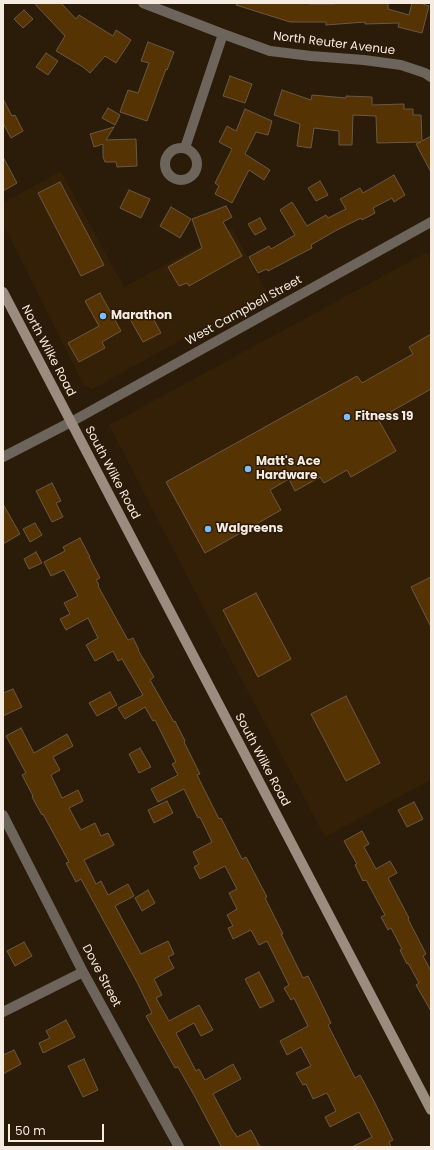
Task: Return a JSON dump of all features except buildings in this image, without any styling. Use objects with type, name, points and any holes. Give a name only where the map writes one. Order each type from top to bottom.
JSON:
[{"type":"main road","name":"North Wilke Road","points":[[3,292],[71,422]]},
{"type":"main road","name":"South Wilke Road","points":[[71,422],[431,1110]]},
{"type":"street","name":"North Reuter Avenue","points":[[143,3],[222,34],[270,50],[311,56],[364,60],[401,65],[425,73],[431,77]]},
{"type":"street","points":[[185,148],[222,34]]},
{"type":"street","name":"West Campbell Street","points":[[3,457],[71,422],[431,222]]},
{"type":"street","name":"Dove Street","points":[[3,815],[83,972],[178,1147]]},
{"type":"street","points":[[3,1012],[83,972]]},
{"type":"shaded area","points":[[61,171],[124,287],[232,228],[267,292],[93,389],[84,386],[3,224],[3,203]]},
{"type":"shaded area","points":[[427,252],[431,260],[431,780],[325,837],[194,590],[109,425]]},
{"type":"place","name":"Marathon","points":[[103,316]]},
{"type":"place","name":"Fitness 19","points":[[347,417]]},
{"type":"place","name":"Matt's Ace Hardware","points":[[248,469]]},
{"type":"place","name":"Walgreens","points":[[208,529]]}]
